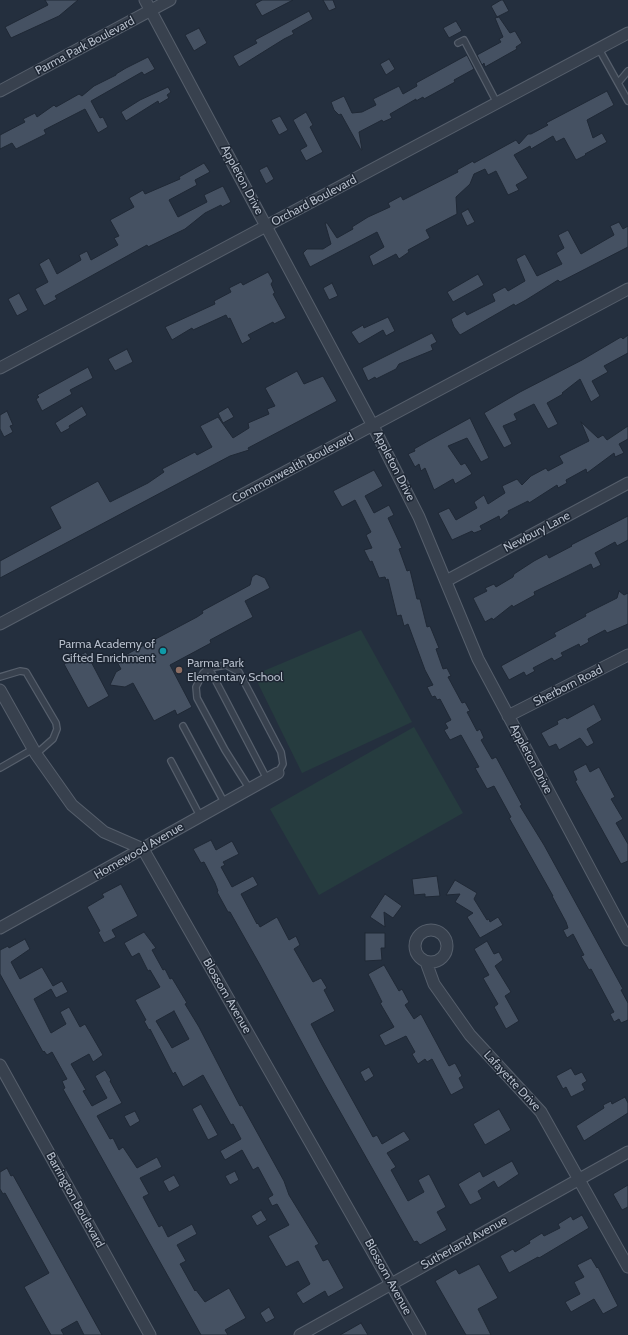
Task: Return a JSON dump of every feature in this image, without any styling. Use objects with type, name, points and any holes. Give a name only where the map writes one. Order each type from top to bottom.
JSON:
[{"type":"street","name":"Appleton Drive","points":[[145,0],[373,426],[419,517],[478,659],[628,940]]},
{"type":"street","name":"Parma Park Boulevard","points":[[0,91],[170,0]]},
{"type":"street","name":"Orchard Boulevard","points":[[0,368],[628,33]]},
{"type":"street","name":"Commonwealth Boulevard","points":[[0,624],[373,426],[628,288]]},
{"type":"street","name":"Newbury Lane","points":[[446,581],[628,483]]},
{"type":"street","name":"Sherborn Road","points":[[508,716],[628,655]]},
{"type":"street","points":[[0,690],[34,752],[72,805],[104,832],[143,849]]},
{"type":"street","name":"Homewood Avenue","points":[[0,928],[278,773]]},
{"type":"street","name":"Blossom Avenue","points":[[143,849],[420,1335]]},
{"type":"street","name":"Lafayette Drive","points":[[426,962],[434,984],[470,1035],[541,1112],[628,1267]]},
{"type":"street","name":"Barrington Boulevard","points":[[0,1065],[150,1335]]},
{"type":"street","name":"Sutherland Avenue","points":[[300,1335],[628,1152]]},
{"type":"lane","points":[[458,43],[464,40],[497,103]]},
{"type":"lane","points":[[599,49],[628,101]]},
{"type":"lane","points":[[618,83],[628,71]]},
{"type":"lane","points":[[249,788],[225,750],[198,698],[196,687],[203,672],[209,668],[226,665],[239,672],[281,752],[283,764],[278,773]]},
{"type":"lane","points":[[209,668],[267,779]]},
{"type":"lane","points":[[0,677],[20,671],[26,672],[56,723],[57,729],[53,739],[34,752],[0,768]]},
{"type":"lane","points":[[183,726],[224,802]]},
{"type":"lane","points":[[171,760],[200,816]]},
{"type":"green space","points":[[361,630],[412,722],[302,773],[254,675]]},
{"type":"green space","points":[[414,727],[463,813],[319,895],[270,809]]},
{"type":"building","points":[[45,0],[78,0],[59,16],[11,38],[5,27],[48,5]]},
{"type":"building","points":[[262,0],[293,0],[262,16],[255,4]]},
{"type":"building","points":[[323,0],[333,0],[336,8],[329,11]]},
{"type":"building","points":[[503,0],[509,11],[497,17],[491,6]]},
{"type":"building","points":[[309,11],[313,19],[292,31],[294,34],[239,67],[233,56],[257,43],[255,40]]},
{"type":"building","points":[[499,17],[510,33],[515,31],[522,43],[516,47],[517,49],[485,67],[484,63],[482,65],[477,55],[501,42],[499,39],[503,37],[495,18]]},
{"type":"building","points":[[456,21],[462,31],[449,38],[443,28]]},
{"type":"building","points":[[199,28],[207,43],[194,51],[185,35]]},
{"type":"building","points":[[467,55],[474,69],[454,80],[455,82],[424,99],[423,97],[416,101],[416,99],[390,114],[392,118],[383,122],[382,120],[359,132],[362,150],[341,114],[339,115],[334,110],[331,102],[344,96],[352,113],[362,112],[376,105],[373,99],[399,86],[403,94],[417,86],[416,83]]},
{"type":"building","points":[[148,57],[155,69],[144,75],[142,72],[91,101],[100,118],[103,117],[108,127],[98,133],[85,109],[44,130],[46,134],[16,149],[12,143],[0,149],[0,135],[25,122],[23,119],[35,113],[37,117],[54,105],[56,107],[79,94],[82,96],[94,86]]},
{"type":"building","points":[[389,59],[395,69],[386,75],[380,64]]},
{"type":"building","points":[[168,87],[171,92],[167,95],[169,98],[159,104],[158,101],[126,121],[121,112],[140,100]]},
{"type":"building","points":[[607,91],[614,105],[587,120],[593,138],[602,133],[607,142],[585,154],[586,155],[576,160],[564,138],[556,142],[553,136],[531,149],[530,146],[514,155],[528,178],[516,185],[519,190],[508,195],[496,171],[488,175],[485,169],[474,174],[470,184],[456,197],[457,214],[426,230],[430,238],[408,250],[409,252],[399,259],[396,254],[373,266],[369,256],[384,247],[377,232],[310,267],[303,253],[307,249],[323,249],[331,244],[325,223],[327,223],[337,238],[353,229],[352,227],[368,217],[390,207],[388,203],[401,196],[403,200],[458,172],[457,170],[473,161],[474,163],[516,140],[519,144],[528,134],[531,134],[548,125],[546,123]]},
{"type":"building","points":[[306,112],[313,125],[310,127],[323,152],[306,161],[300,150],[307,146],[293,120]]},
{"type":"building","points":[[280,116],[288,130],[279,135],[271,120]]},
{"type":"building","points":[[204,163],[210,172],[195,180],[197,185],[169,200],[178,217],[207,202],[204,195],[223,186],[231,202],[205,213],[185,229],[148,247],[147,245],[55,296],[57,299],[44,306],[35,289],[48,282],[39,264],[49,258],[57,274],[81,260],[79,255],[87,251],[91,260],[118,245],[114,238],[119,236],[110,220],[134,207],[129,198],[143,190],[145,194],[180,179],[179,177]]},
{"type":"building","points":[[267,166],[274,179],[266,184],[259,170]]},
{"type":"building","points":[[468,209],[475,222],[467,226],[461,213]]},
{"type":"building","points":[[619,222],[623,229],[628,226],[628,247],[560,282],[558,280],[526,300],[515,306],[514,304],[460,335],[454,327],[451,319],[465,311],[467,315],[495,301],[492,294],[505,287],[508,291],[525,281],[516,259],[525,254],[537,276],[562,264],[556,253],[564,248],[558,235],[568,230],[581,254],[614,235],[610,226]]},
{"type":"building","points":[[268,272],[273,281],[271,284],[275,293],[273,294],[286,318],[274,324],[273,322],[248,335],[251,339],[242,344],[230,318],[228,319],[226,315],[193,330],[192,328],[172,340],[165,327],[215,304],[214,301],[231,292],[229,288],[241,282],[243,285]]},
{"type":"building","points":[[478,274],[484,285],[453,302],[447,292]]},
{"type":"building","points":[[332,283],[338,296],[329,300],[323,288]]},
{"type":"building","points":[[19,293],[28,310],[17,316],[8,299]]},
{"type":"building","points":[[388,317],[395,331],[386,336],[383,330],[359,344],[351,332],[363,325],[364,328]]},
{"type":"building","points":[[432,333],[437,342],[431,345],[433,350],[399,364],[396,369],[376,379],[375,377],[368,381],[362,368]]},
{"type":"building","points":[[628,335],[628,353],[604,366],[608,372],[592,381],[600,396],[591,402],[580,379],[562,393],[563,394],[547,403],[558,424],[548,429],[534,404],[514,414],[517,420],[503,426],[512,444],[504,448],[484,413],[621,337],[623,339]]},
{"type":"building","points":[[127,349],[133,362],[115,371],[108,359]]},
{"type":"building","points":[[88,367],[93,378],[70,390],[72,394],[42,411],[36,399],[39,397],[37,395]]},
{"type":"building","points":[[297,371],[304,384],[323,376],[337,401],[248,448],[249,450],[230,456],[0,578],[0,561],[61,528],[50,507],[98,481],[110,502],[148,483],[164,472],[162,469],[195,452],[197,455],[212,447],[200,426],[218,417],[233,438],[249,428],[248,423],[269,414],[267,409],[275,406],[265,388]]},
{"type":"building","points":[[82,406],[87,415],[69,426],[70,428],[61,433],[55,423]]},
{"type":"building","points":[[228,407],[234,417],[223,423],[218,413]]},
{"type":"building","points":[[7,411],[13,425],[10,426],[13,432],[4,437],[0,429],[0,415]]},
{"type":"building","points":[[470,418],[489,458],[481,462],[467,438],[448,446],[461,465],[465,463],[472,474],[455,484],[453,479],[434,490],[425,468],[421,471],[419,464],[415,467],[408,454],[415,451],[414,449]]},
{"type":"building","points":[[581,422],[598,438],[603,435],[607,440],[628,426],[628,439],[619,444],[624,453],[615,457],[614,453],[587,473],[586,469],[566,480],[567,483],[558,488],[557,485],[529,503],[528,501],[508,511],[509,513],[500,520],[499,516],[480,526],[482,530],[474,533],[472,531],[452,540],[438,513],[449,508],[456,520],[477,508],[474,502],[484,495],[488,504],[505,493],[502,486],[517,479],[522,485],[531,476],[546,468],[548,471],[563,463],[559,456],[589,441]]},
{"type":"building","points":[[374,470],[383,486],[365,496],[374,513],[389,505],[394,515],[388,518],[402,548],[399,549],[407,571],[410,570],[417,599],[420,599],[427,627],[430,626],[439,648],[436,649],[443,669],[447,668],[451,676],[448,677],[462,703],[465,702],[470,711],[467,712],[477,731],[480,729],[484,738],[481,740],[492,759],[496,757],[522,805],[520,806],[544,845],[623,989],[621,990],[628,1003],[628,1020],[621,1023],[619,1019],[614,1022],[610,1014],[614,1012],[591,969],[589,970],[581,956],[584,955],[573,934],[567,938],[563,930],[568,928],[566,922],[509,818],[511,817],[494,786],[487,789],[475,768],[479,767],[461,735],[450,740],[444,730],[448,728],[445,723],[451,720],[440,699],[437,700],[435,696],[432,697],[427,687],[433,685],[425,670],[408,624],[404,626],[401,615],[397,616],[388,579],[386,580],[385,577],[379,578],[372,561],[370,562],[364,550],[372,548],[366,535],[371,532],[355,500],[342,507],[333,491]]},
{"type":"building","points":[[628,516],[628,540],[617,546],[615,542],[595,553],[601,565],[593,569],[591,564],[534,592],[535,595],[513,607],[512,605],[493,620],[492,618],[485,622],[473,598],[487,591],[485,588],[494,584],[496,587],[547,554],[549,558]]},
{"type":"building","name":"Parma Academy of Gifted Enrichment","points":[[256,574],[265,578],[270,588],[245,601],[253,617],[210,640],[211,643],[170,665],[192,707],[177,715],[175,710],[154,721],[133,683],[125,687],[110,685],[116,672],[121,669],[116,660],[197,617],[203,613],[202,611],[250,585],[252,577]]},
{"type":"building","points":[[619,591],[624,595],[628,593],[628,624],[607,633],[605,630],[588,639],[589,642],[580,647],[579,644],[561,653],[563,656],[554,661],[552,658],[533,668],[535,671],[526,676],[524,672],[509,680],[501,666],[556,636],[554,633],[586,616],[585,614],[617,598]]},
{"type":"building","points":[[86,652],[109,696],[88,708],[64,664]]},
{"type":"building","points":[[594,704],[602,720],[587,729],[594,743],[587,747],[580,738],[559,750],[556,744],[549,747],[541,733],[558,724],[557,721],[565,717],[567,719]]},
{"type":"building","points":[[586,764],[590,772],[599,767],[615,797],[611,799],[623,819],[616,823],[628,844],[628,861],[621,864],[575,781],[577,780],[573,771]]},
{"type":"building","points":[[211,840],[216,850],[232,841],[239,854],[223,862],[225,865],[221,867],[232,887],[253,876],[258,885],[241,894],[257,924],[258,923],[260,927],[277,917],[289,940],[296,936],[300,945],[294,949],[313,982],[321,978],[327,988],[324,990],[335,1011],[311,1024],[373,1137],[377,1135],[382,1144],[404,1131],[410,1140],[387,1153],[396,1167],[391,1170],[408,1201],[424,1192],[418,1180],[429,1174],[446,1207],[437,1212],[447,1230],[420,1245],[417,1241],[414,1242],[321,1078],[260,965],[230,912],[228,912],[217,892],[215,883],[204,862],[201,863],[193,849]]},
{"type":"building","points":[[437,876],[440,896],[425,897],[425,894],[414,895],[412,879]]},
{"type":"building","points":[[455,880],[477,893],[474,899],[487,920],[489,919],[490,922],[498,917],[503,925],[480,938],[467,917],[473,913],[455,902],[460,894],[446,895]]},
{"type":"building","points":[[121,884],[138,916],[112,930],[116,937],[104,943],[98,932],[100,931],[87,907],[104,897],[102,894]]},
{"type":"building","points":[[385,894],[402,906],[393,918],[384,912],[385,927],[370,917]]},
{"type":"building","points":[[144,932],[156,948],[152,950],[163,970],[165,969],[170,979],[172,978],[187,1003],[185,1004],[199,1027],[240,1106],[242,1105],[284,1181],[289,1195],[319,1244],[315,1246],[323,1261],[328,1259],[344,1288],[328,1297],[325,1291],[303,1304],[296,1293],[310,1284],[298,1261],[286,1267],[268,1236],[289,1225],[277,1204],[272,1206],[268,1198],[273,1195],[258,1167],[253,1170],[242,1150],[225,1160],[220,1151],[241,1139],[233,1124],[231,1125],[203,1075],[183,1087],[175,1072],[173,1074],[150,1029],[149,1030],[144,1021],[146,1020],[135,1000],[160,987],[150,970],[148,971],[139,953],[132,957],[124,943]],"holes":[[[174,1011],[189,1039],[172,1048],[156,1021]]]},
{"type":"building","points":[[365,933],[385,933],[385,948],[381,948],[382,960],[365,961]]},
{"type":"building","points":[[25,939],[30,949],[11,962],[20,979],[42,967],[53,986],[62,981],[68,992],[56,998],[51,989],[34,999],[51,1033],[66,1024],[60,1012],[69,1007],[80,1027],[85,1024],[103,1055],[93,1062],[89,1054],[71,1064],[86,1090],[83,1091],[92,1106],[107,1098],[95,1076],[105,1070],[111,1080],[110,1081],[122,1103],[97,1116],[110,1139],[113,1138],[119,1150],[123,1147],[137,1168],[157,1157],[162,1167],[140,1178],[149,1194],[143,1197],[159,1227],[162,1225],[168,1237],[192,1224],[197,1234],[177,1245],[186,1261],[180,1264],[195,1291],[196,1290],[205,1302],[229,1288],[246,1318],[225,1330],[228,1335],[201,1335],[63,1089],[65,1088],[62,1081],[67,1079],[52,1052],[47,1055],[44,1051],[43,1052],[0,974],[0,950],[8,946],[9,948]]},
{"type":"building","points":[[487,941],[494,954],[499,952],[503,960],[495,966],[511,992],[505,996],[519,1021],[506,1029],[494,1007],[498,1004],[483,978],[489,975],[474,949]]},
{"type":"building","points":[[384,965],[399,991],[402,989],[409,1002],[405,1005],[414,1019],[421,1014],[449,1066],[455,1063],[462,1076],[459,1078],[464,1088],[451,1095],[432,1059],[427,1062],[425,1059],[418,1064],[412,1054],[415,1052],[406,1036],[385,1046],[379,1035],[394,1027],[380,1003],[382,1002],[368,974]]},
{"type":"building","points":[[369,1067],[374,1076],[365,1082],[360,1072]]},
{"type":"building","points":[[571,1068],[575,1075],[582,1072],[587,1081],[582,1084],[585,1090],[571,1097],[566,1087],[563,1089],[556,1076]]},
{"type":"building","points":[[625,1097],[628,1103],[628,1113],[584,1141],[576,1126],[604,1108],[603,1105],[611,1101],[612,1104]]},
{"type":"building","points":[[201,1104],[218,1135],[208,1140],[192,1109]]},
{"type":"building","points":[[499,1109],[511,1130],[485,1145],[473,1124]]},
{"type":"building","points":[[135,1111],[140,1121],[130,1127],[124,1116]]},
{"type":"building","points":[[512,1161],[519,1174],[498,1188],[494,1181],[478,1191],[482,1199],[470,1205],[458,1184],[480,1171],[483,1177]]},
{"type":"building","points":[[7,1168],[11,1176],[13,1175],[102,1335],[84,1335],[77,1321],[61,1330],[64,1335],[51,1335],[47,1328],[24,1287],[49,1273],[5,1193],[3,1194],[0,1189],[0,1172]]},
{"type":"building","points":[[235,1171],[239,1180],[230,1185],[225,1176]]},
{"type":"building","points":[[174,1175],[180,1186],[169,1192],[163,1181]]},
{"type":"building","points":[[628,1185],[628,1207],[622,1210],[613,1194]]},
{"type":"building","points":[[261,1210],[267,1220],[257,1226],[251,1216]]},
{"type":"building","points":[[582,1215],[589,1228],[539,1258],[538,1257],[509,1273],[500,1256],[513,1249],[515,1252],[530,1243],[529,1241],[542,1233],[544,1236],[560,1228],[558,1224],[571,1216],[573,1220]]},
{"type":"building","points":[[591,1258],[597,1268],[598,1267],[618,1306],[603,1314],[594,1299],[571,1312],[565,1302],[580,1294],[574,1282],[584,1277],[577,1265]]},
{"type":"building","points":[[479,1264],[498,1298],[478,1309],[491,1335],[466,1335],[435,1281],[456,1269],[459,1274]]},
{"type":"building","points":[[269,1307],[275,1318],[266,1323],[260,1313]]},
{"type":"building","points":[[361,1323],[368,1335],[340,1335]]},
{"type":"place","name":"Parma Academy of Gifted Enrichment","points":[[163,651]]},
{"type":"place","name":"Parma Park Elementary School","points":[[179,670]]}]
